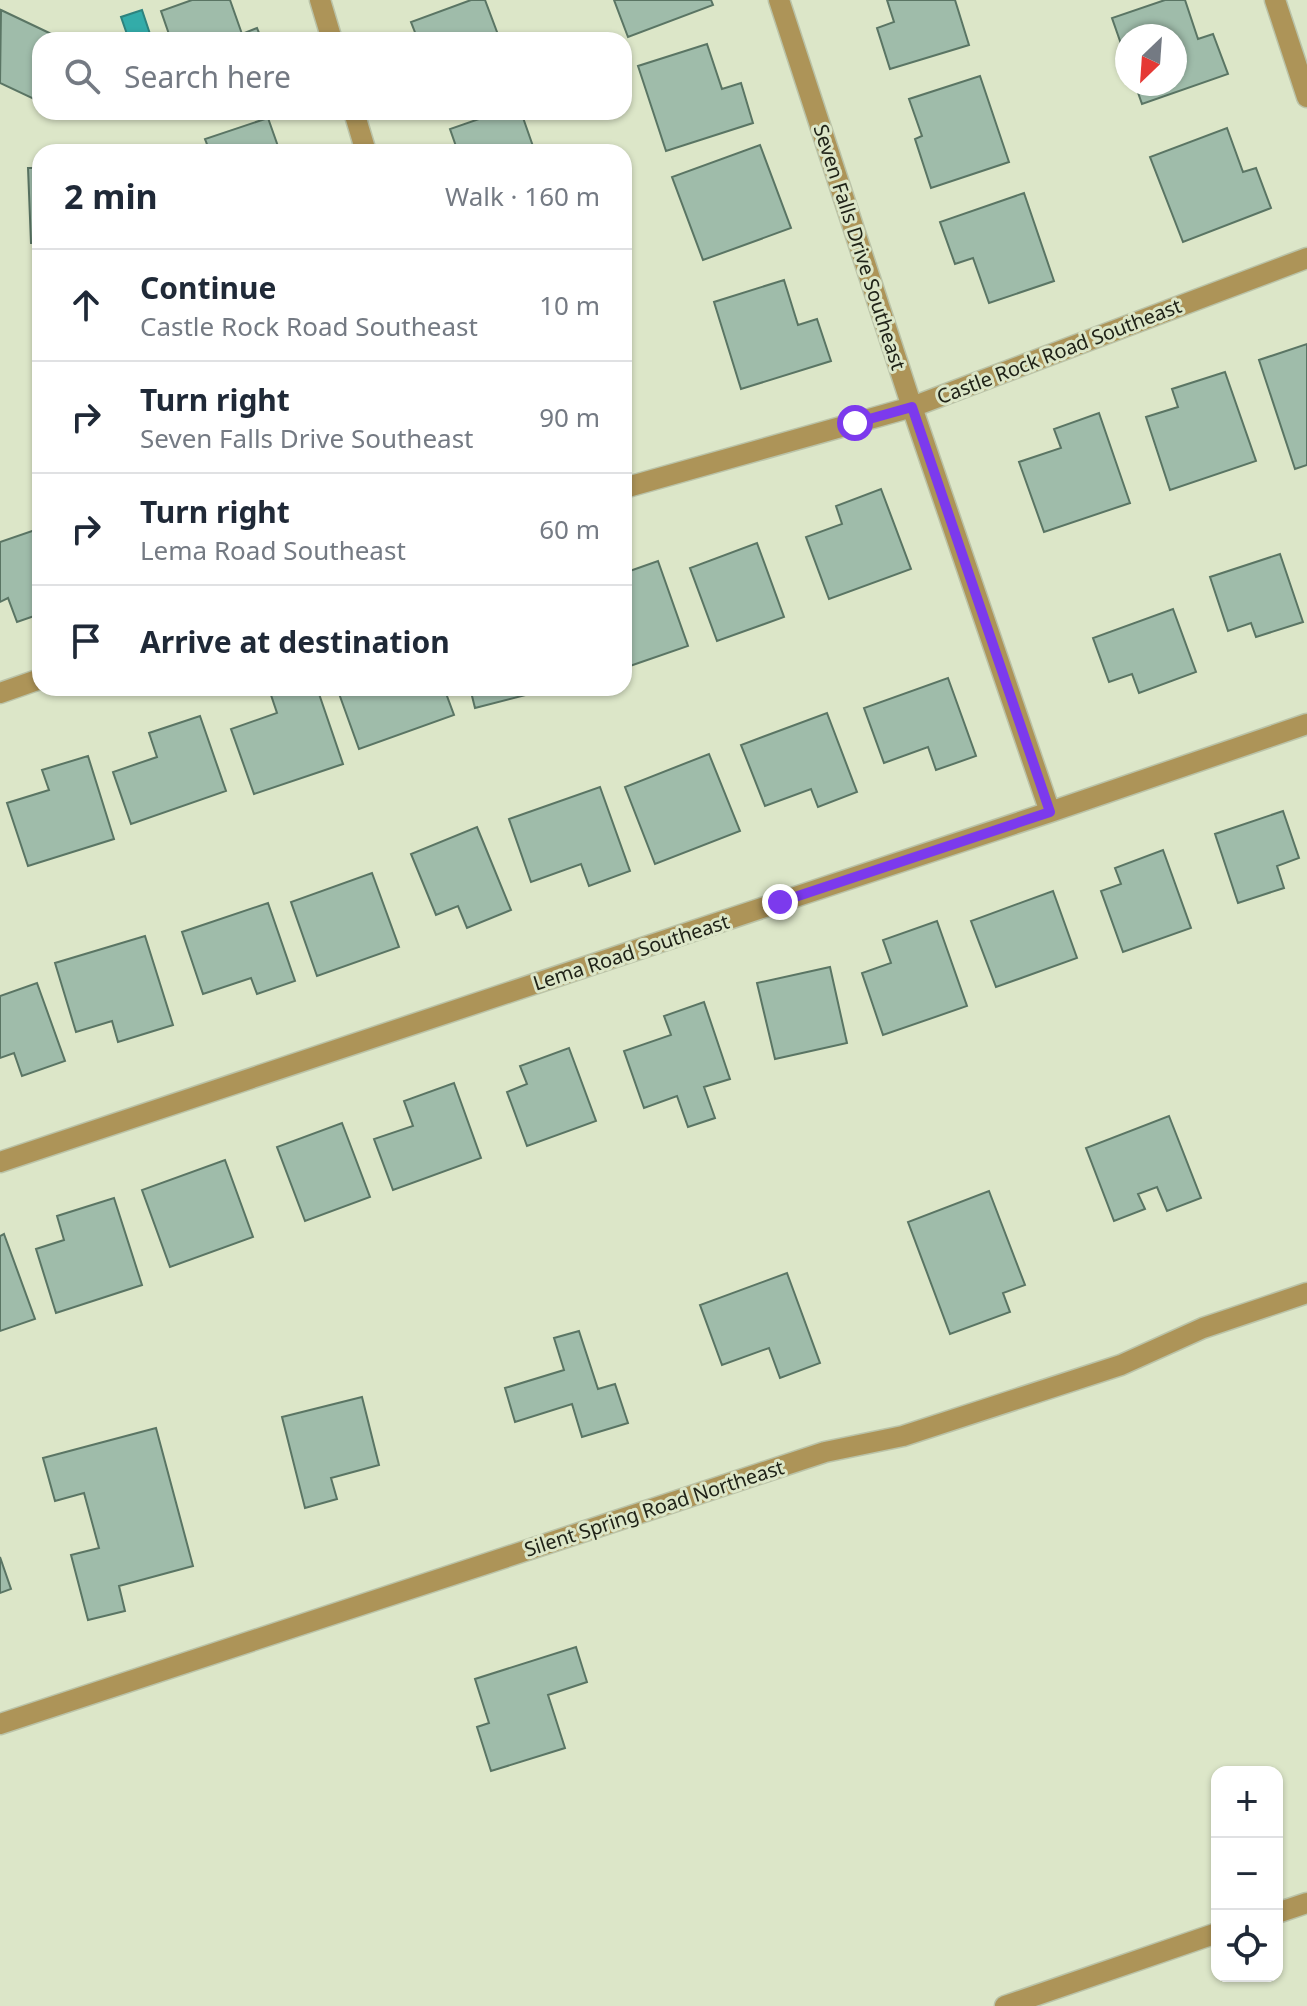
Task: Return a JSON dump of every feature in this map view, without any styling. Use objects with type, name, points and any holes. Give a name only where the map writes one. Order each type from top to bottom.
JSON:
[{"type":"street","points":[[320,0],[330,32]]},
{"type":"street","name":"Seven Falls Drive Southeast","points":[[779,0],[912,407],[1050,812]]},
{"type":"street","points":[[1275,0],[1307,97]]},
{"type":"street","points":[[356,120],[364,144]]},
{"type":"street","name":"Castle Rock Road Southeast","points":[[632,486],[912,407],[1307,258]]},
{"type":"street","points":[[0,693],[32,682]]},
{"type":"street","name":"Lema Road Southeast","points":[[0,1162],[1307,724]]},
{"type":"street","name":"Silent Spring Road Northeast","points":[[0,1724],[825,1452],[903,1436],[1121,1365],[1203,1328],[1307,1293]]},
{"type":"street","points":[[1283,1911],[1307,1903]]},
{"type":"street","points":[[1005,2006],[1211,1935]]},
{"type":"water","points":[[142,10],[149,32],[126,32],[121,17]]},
{"type":"building","points":[[192,0],[230,0],[241,32],[168,32],[161,11]]},
{"type":"building","points":[[471,0],[485,0],[497,32],[415,32],[411,22]]},
{"type":"building","points":[[614,0],[711,0],[713,5],[632,35],[632,32],[626,32]]},
{"type":"building","points":[[887,0],[955,0],[969,45],[890,69],[877,28],[894,22]]},
{"type":"building","points":[[1165,0],[1185,0],[1198,39],[1213,34],[1228,74],[1187,88],[1187,24],[1115,24],[1115,27],[1112,18]]},
{"type":"building","points":[[1,10],[47,32],[32,32],[32,98],[0,83]]},
{"type":"building","points":[[707,44],[722,89],[741,83],[753,123],[666,151],[638,66]]},
{"type":"building","points":[[980,76],[1009,162],[931,188],[915,139],[922,136],[909,99]]},
{"type":"building","points":[[1139,96],[1165,96],[1142,104]]},
{"type":"building","points":[[269,120],[277,144],[207,144],[205,139]]},
{"type":"building","points":[[476,120],[524,120],[532,144],[455,144],[450,129]]},
{"type":"building","points":[[1227,128],[1243,172],[1256,168],[1271,208],[1183,242],[1150,157]]},
{"type":"building","points":[[760,145],[791,228],[703,260],[672,177]]},
{"type":"building","points":[[28,168],[32,168],[31,243]]},
{"type":"building","points":[[1024,193],[1054,281],[989,303],[973,258],[955,264],[940,222]]},
{"type":"building","points":[[784,280],[798,325],[817,319],[831,361],[741,389],[714,302]]},
{"type":"building","points":[[1307,344],[1307,465],[1295,469],[1259,360]]},
{"type":"building","points":[[1225,372],[1256,461],[1170,490],[1146,417],[1178,407],[1172,389]]},
{"type":"building","points":[[1099,413],[1130,503],[1044,532],[1019,462],[1061,448],[1054,429]]},
{"type":"building","points":[[881,489],[911,569],[829,599],[806,537],[842,524],[836,506]]},
{"type":"building","points":[[32,531],[32,617],[17,622],[8,598],[0,602],[0,542]]},
{"type":"building","points":[[757,543],[784,617],[717,641],[690,568]]},
{"type":"building","points":[[1280,554],[1303,622],[1256,637],[1251,623],[1228,631],[1210,577]]},
{"type":"building","points":[[658,561],[688,646],[632,665],[632,570]]},
{"type":"building","points":[[1173,609],[1196,672],[1139,693],[1132,674],[1109,682],[1093,638]]},
{"type":"building","points":[[948,678],[976,756],[936,770],[928,747],[884,763],[864,708]]},
{"type":"building","points":[[271,696],[320,696],[343,764],[254,794],[231,729],[277,713]]},
{"type":"building","points":[[340,696],[447,696],[454,715],[359,749]]},
{"type":"building","points":[[472,696],[522,696],[475,708]]},
{"type":"building","points":[[827,713],[857,792],[818,807],[811,789],[765,806],[741,745]]},
{"type":"building","points":[[200,716],[226,791],[131,824],[113,772],[157,757],[149,733]]},
{"type":"building","points":[[709,754],[740,831],[655,864],[625,787]]},
{"type":"building","points":[[88,756],[114,839],[28,866],[7,803],[49,790],[42,770]]},
{"type":"building","points":[[600,787],[630,871],[589,886],[581,864],[531,882],[509,819]]},
{"type":"building","points":[[1283,811],[1299,858],[1277,866],[1284,888],[1238,903],[1215,834]]},
{"type":"building","points":[[477,827],[511,910],[467,928],[458,906],[436,915],[411,854]]},
{"type":"building","points":[[1163,850],[1191,928],[1123,952],[1101,891],[1121,884],[1115,868]]},
{"type":"building","points":[[372,873],[399,947],[317,976],[291,902]]},
{"type":"building","points":[[1053,891],[1077,958],[996,987],[971,921]]},
{"type":"building","points":[[268,903],[295,981],[257,994],[251,978],[203,994],[182,932]]},
{"type":"building","points":[[937,921],[967,1006],[883,1035],[862,973],[891,963],[883,940]]},
{"type":"building","points":[[145,936],[173,1025],[118,1042],[112,1021],[76,1032],[55,963]]},
{"type":"building","points":[[830,967],[847,1043],[775,1059],[757,983]]},
{"type":"building","points":[[37,983],[65,1061],[22,1076],[14,1053],[0,1058],[0,996]]},
{"type":"building","points":[[704,1002],[730,1079],[704,1087],[715,1118],[688,1127],[677,1096],[644,1108],[624,1051],[671,1035],[664,1016]]},
{"type":"building","points":[[569,1048],[596,1121],[527,1146],[507,1092],[527,1084],[520,1066]]},
{"type":"building","points":[[454,1083],[481,1158],[393,1190],[374,1139],[413,1126],[404,1101]]},
{"type":"building","points":[[1169,1116],[1201,1198],[1167,1211],[1157,1187],[1138,1194],[1145,1209],[1114,1221],[1086,1148]]},
{"type":"building","points":[[342,1123],[370,1197],[305,1221],[277,1147]]},
{"type":"building","points":[[225,1160],[253,1237],[170,1267],[142,1190]]},
{"type":"building","points":[[989,1191],[1025,1285],[1003,1293],[1010,1312],[950,1334],[908,1222]]},
{"type":"building","points":[[114,1198],[142,1285],[56,1313],[36,1249],[64,1240],[57,1216]]},
{"type":"building","points":[[4,1234],[35,1319],[0,1331],[0,1236]]},
{"type":"building","points":[[787,1273],[820,1363],[780,1378],[769,1348],[722,1365],[700,1305]]},
{"type":"building","points":[[579,1331],[598,1389],[615,1384],[628,1423],[582,1437],[572,1404],[515,1422],[505,1388],[564,1370],[554,1338]]},
{"type":"building","points":[[362,1397],[379,1465],[331,1478],[337,1499],[305,1508],[282,1417]]},
{"type":"building","points":[[156,1428],[193,1566],[119,1586],[125,1611],[88,1620],[71,1555],[99,1548],[84,1493],[55,1501],[43,1458]]},
{"type":"building","points":[[0,1557],[11,1589],[0,1593]]},
{"type":"building","points":[[576,1647],[587,1682],[548,1695],[565,1748],[491,1771],[477,1727],[489,1723],[475,1679]]},
{"type":"route","points":[[780,902],[1050,812],[912,407],[855,423]]}]
